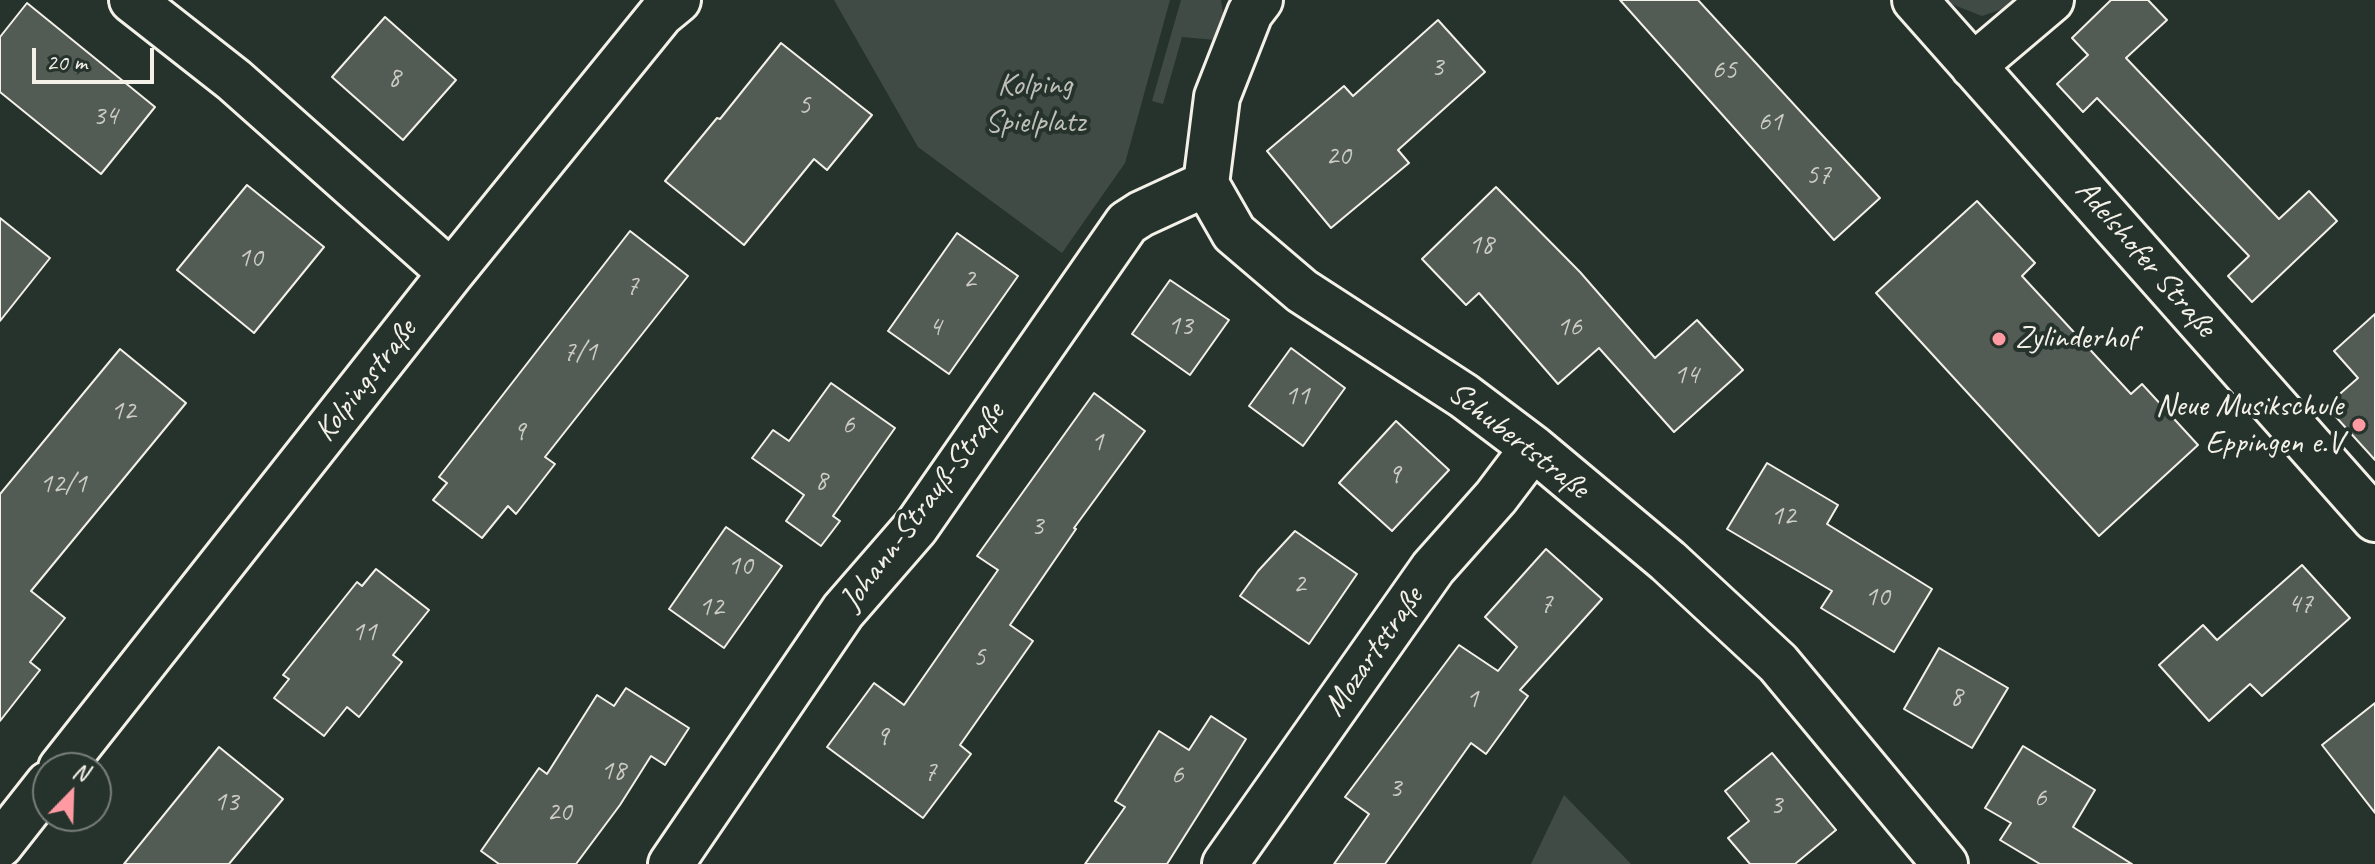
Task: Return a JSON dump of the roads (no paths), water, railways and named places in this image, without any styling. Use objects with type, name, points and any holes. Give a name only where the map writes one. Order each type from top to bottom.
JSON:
[{"type":"street","points":[[132,0],[234,80],[451,273]]},
{"type":"street","name":"Kolpingstraße","points":[[74,752],[451,273],[661,14],[678,0]]},
{"type":"street","points":[[1206,184],[1217,97],[1250,13],[1260,0]]},
{"type":"street","name":"Adelshofer Straße","points":[[1915,0],[2375,519]]},
{"type":"street","points":[[1973,66],[2051,0]]},
{"type":"street","name":"Schubertstraße","points":[[1206,184],[1234,233],[1302,291],[1464,396],[1533,448],[1668,561],[1778,663],[1945,864]]},
{"type":"street","name":"Johann-Strauß-Straße","points":[[671,864],[843,611],[916,527],[1127,223],[1206,184]]},
{"type":"street","name":"Mozartstraße","points":[[1225,864],[1433,568],[1496,497],[1533,448]]},
{"type":"street","points":[[0,845],[32,804]]},
{"type":"place","name":"Zylinderhof","points":[[1999,339]]},
{"type":"place","name":"Neue Musikschule Eppingen e.V","points":[[2359,425]]},
{"type":"park label","name":"Kolping Spielplatz","points":[[1035,104]]}]
